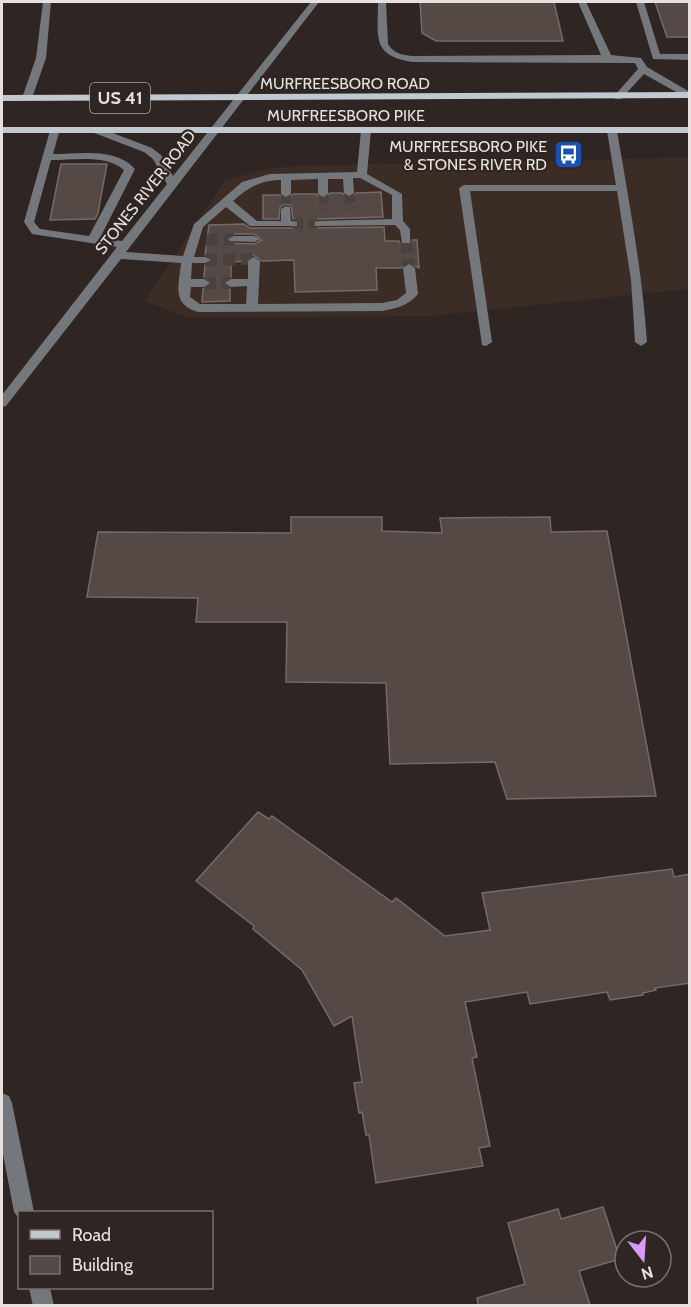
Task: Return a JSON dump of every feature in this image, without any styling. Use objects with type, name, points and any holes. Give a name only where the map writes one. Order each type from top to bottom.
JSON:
[{"type":"main road","name":"MURFREESBORO ROAD","points":[[2,98],[238,99],[689,95]]},
{"type":"main road","name":"MURFREESBORO PIKE","points":[[2,129],[690,130]]},
{"type":"street","points":[[27,98],[41,58],[47,2]]},
{"type":"street","name":"STONES RIVER ROAD","points":[[2,403],[315,2]]},
{"type":"street","points":[[382,2],[383,44],[386,50],[394,56],[412,59],[607,58],[640,65],[689,95]]},
{"type":"street","points":[[582,2],[607,58]]},
{"type":"street","points":[[640,2],[656,57]]},
{"type":"street","points":[[618,97],[640,65],[656,57],[690,57]]},
{"type":"street","points":[[55,129],[29,222],[36,232],[93,240],[120,250],[187,260],[205,260]]},
{"type":"street","points":[[93,129],[148,150],[157,157],[172,183]]},
{"type":"street","points":[[362,175],[366,130]]},
{"type":"street","points":[[612,130],[637,280],[641,342]]},
{"type":"street","points":[[47,158],[113,158],[125,162],[130,169],[93,240]]},
{"type":"street","points":[[348,175],[350,193]]},
{"type":"street","points":[[406,240],[405,229],[398,222],[397,194],[362,175],[270,177],[246,184],[198,226],[187,260],[184,297],[189,304],[198,308],[382,307],[401,303],[412,294],[409,268]]},
{"type":"street","points":[[286,176],[286,194]]},
{"type":"street","points":[[323,176],[323,194]]},
{"type":"street","points":[[486,342],[464,188],[623,188]]},
{"type":"street","points":[[227,202],[254,224],[290,224],[286,209]]},
{"type":"street","points":[[352,209],[352,223]]},
{"type":"street","points":[[325,210],[322,224],[398,222]]},
{"type":"street","points":[[234,239],[254,241],[254,224]]},
{"type":"street","points":[[194,240],[206,240]]},
{"type":"street","points":[[252,308],[254,261]]},
{"type":"street","points":[[231,283],[253,282]]},
{"type":"street","points":[[185,283],[204,283]]},
{"type":"street","points":[[2,1103],[24,1211]]},
{"type":"street","points":[[40,1289],[44,1305]]},
{"type":"shaded area","points":[[689,158],[689,289],[430,316],[189,318],[144,301],[225,181],[260,170],[294,166]]},
{"type":"building","points":[[420,2],[554,2],[563,41],[436,41],[422,33]]},
{"type":"building","points":[[655,2],[690,2],[690,37],[667,37]]},
{"type":"building","points":[[61,164],[107,164],[95,219],[50,220]]},
{"type":"building","points":[[381,192],[383,217],[318,219],[313,221],[313,228],[384,227],[385,241],[399,241],[401,245],[410,245],[412,240],[417,240],[419,268],[408,262],[401,268],[376,268],[377,290],[295,292],[294,260],[262,261],[253,255],[246,261],[231,262],[231,277],[223,282],[230,289],[230,301],[202,302],[203,289],[212,284],[204,277],[205,265],[213,261],[205,255],[209,225],[244,224],[250,228],[297,228],[299,222],[293,219],[291,205],[285,204],[280,207],[279,219],[263,219],[263,195],[279,195],[287,199],[293,194],[316,194],[324,199],[330,193],[342,193],[350,198],[356,193]],"holes":[[[234,234],[254,234],[262,240],[254,244],[228,243],[226,239]]]},
{"type":"building","points":[[291,517],[382,517],[382,531],[442,533],[440,518],[550,517],[551,532],[607,531],[656,796],[507,799],[495,762],[390,764],[386,683],[286,682],[287,622],[196,622],[198,598],[87,597],[98,532],[291,533]]},
{"type":"building","points":[[258,812],[269,819],[272,816],[392,902],[396,898],[445,936],[490,930],[482,893],[672,869],[674,877],[690,874],[690,983],[655,988],[656,990],[643,993],[643,995],[610,1000],[607,992],[530,1004],[527,992],[465,1002],[477,1057],[472,1058],[490,1146],[479,1148],[483,1166],[376,1183],[369,1135],[366,1135],[362,1112],[359,1113],[354,1083],[362,1082],[352,1016],[334,1026],[302,970],[253,929],[254,926],[196,881]]},
{"type":"building","points":[[603,1207],[613,1238],[613,1261],[579,1271],[590,1305],[478,1305],[477,1298],[525,1284],[508,1223],[558,1209],[561,1219]]},
{"type":"tunnel","points":[[349,193],[352,209]]},
{"type":"tunnel","points":[[286,194],[286,209]]},
{"type":"tunnel","points":[[323,194],[325,210]]},
{"type":"tunnel","points":[[293,224],[319,224]]},
{"type":"tunnel","points":[[206,240],[234,239]]},
{"type":"tunnel","points":[[406,241],[409,268]]},
{"type":"tunnel","points":[[205,260],[254,259]]},
{"type":"tunnel","points":[[204,283],[231,283]]},
{"type":"place","name":"MURFREESBORO PIKE & STONES RIVER RD","points":[[568,155]]}]
